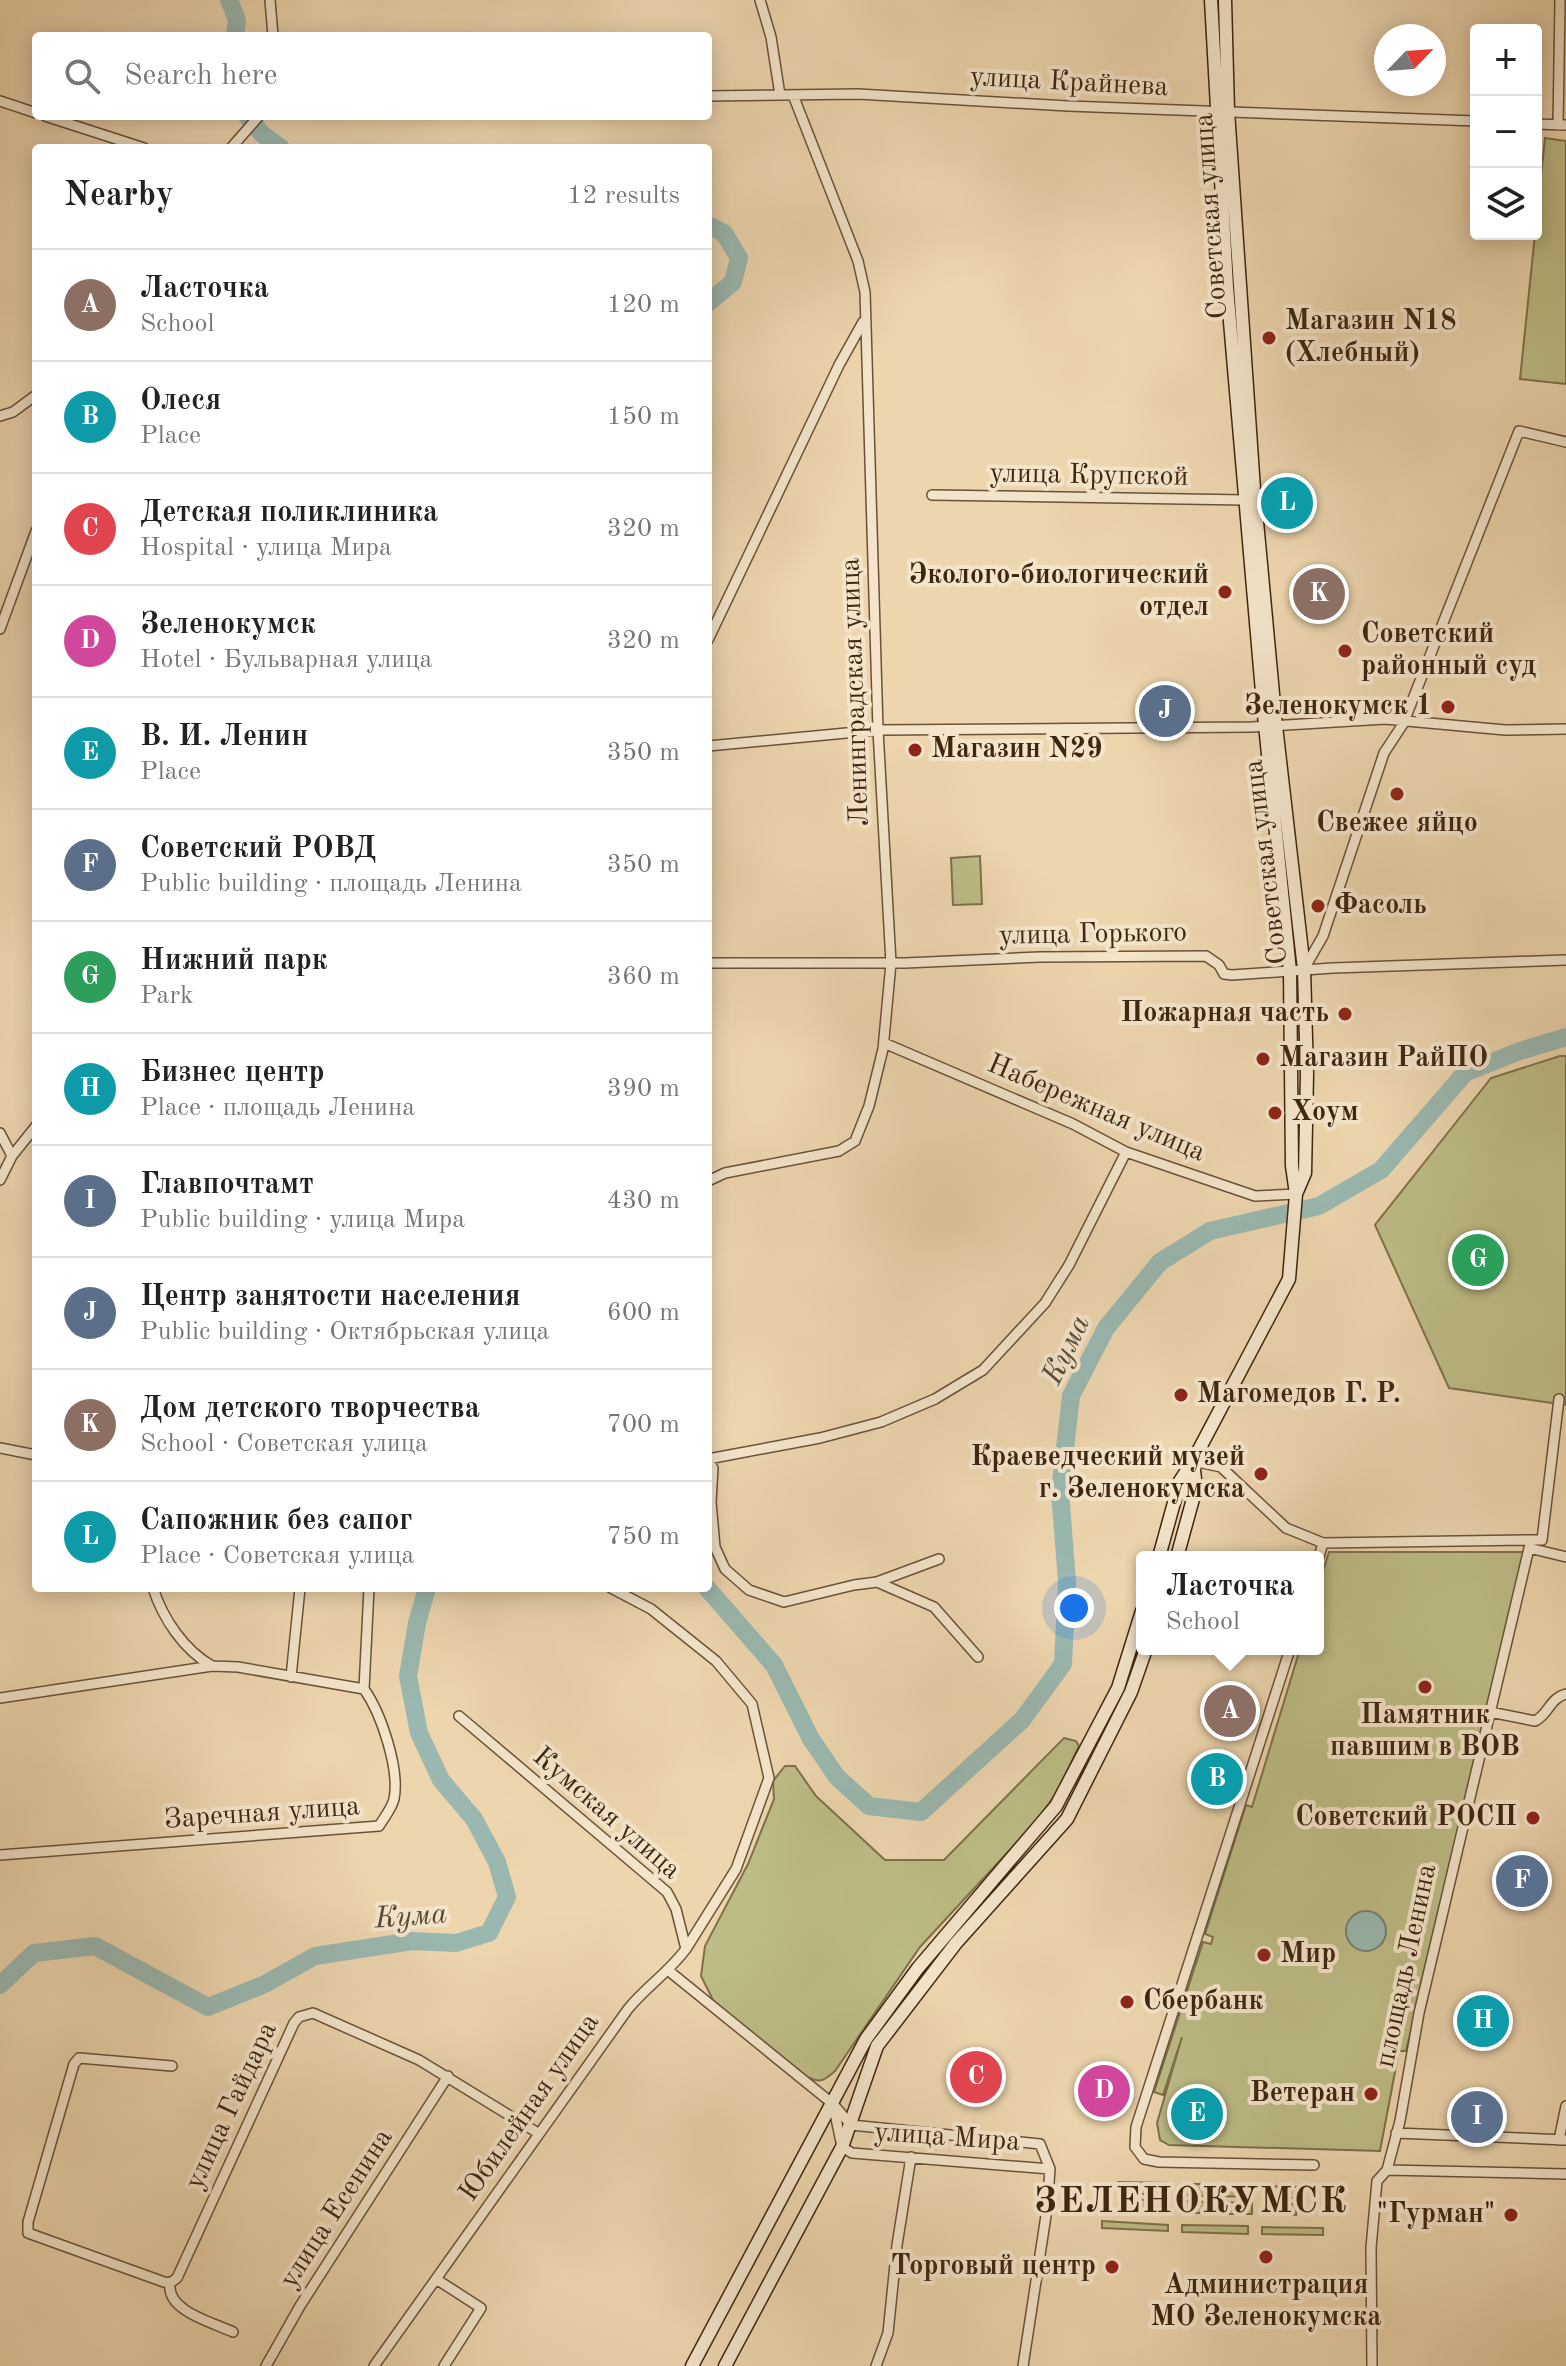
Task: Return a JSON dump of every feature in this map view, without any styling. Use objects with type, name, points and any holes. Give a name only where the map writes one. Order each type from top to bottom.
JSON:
[{"type":"street","points":[[270,0],[273,32]]},
{"type":"street","points":[[760,0],[771,37],[779,91]]},
{"type":"street","name":"Советская улица","points":[[1211,0],[1254,489],[1270,726]]},
{"type":"street","name":"Советская улица","points":[[1225,0],[1222,110],[1245,500],[1307,1074],[1305,1173],[1296,1194]]},
{"type":"street","points":[[1542,124],[1562,125],[1560,0]]},
{"type":"street","name":"улица Крайнева","points":[[712,96],[779,91],[793,95],[858,94],[1068,106],[1470,121]]},
{"type":"street","name":"Ленинградская улица","points":[[712,1179],[725,1173],[839,1151],[855,1141],[869,1106],[884,1043],[891,963],[878,730],[865,292],[858,261],[793,95]]},
{"type":"street","points":[[0,101],[32,112]]},
{"type":"street","points":[[57,120],[132,144]]},
{"type":"street","points":[[234,144],[255,120]]},
{"type":"street","points":[[712,632],[839,365],[865,319]]},
{"type":"street","points":[[0,416],[13,412],[32,398]]},
{"type":"street","points":[[1297,970],[1323,936],[1384,753],[1405,720],[1519,431],[1566,442]]},
{"type":"street","name":"улица Крупской","points":[[932,495],[1245,500]]},
{"type":"street","points":[[0,629],[32,542]]},
{"type":"street","points":[[712,746],[878,730],[1270,726],[1405,720],[1505,730],[1566,729]]},
{"type":"street","name":"улица Горького","points":[[712,963],[891,963],[1040,957],[1206,956],[1219,965],[1224,974],[1566,960]]},
{"type":"street","name":"Набережная улица","points":[[884,1043],[1073,1124],[1126,1152],[1255,1196],[1296,1194]]},
{"type":"street","points":[[0,1180],[12,1156],[32,1131]]},
{"type":"street","points":[[0,1133],[12,1156]]},
{"type":"street","points":[[712,1459],[820,1438],[881,1422],[935,1399],[983,1370],[1045,1303],[1069,1265],[1126,1152]]},
{"type":"street","points":[[1161,1551],[1180,1481],[1289,1279],[1296,1194]]},
{"type":"street","name":"площадь Ленина","points":[[1372,2366],[1371,2248],[1377,2181],[1387,2170],[1396,2133],[1422,1998],[1530,1544],[1542,1540],[1559,1399]]},
{"type":"street","points":[[0,1448],[32,1454]]},
{"type":"street","points":[[1193,1461],[1221,1467],[1286,1528],[1323,1543],[1530,1544],[1566,1557]]},
{"type":"street","points":[[1179,1551],[1196,1488],[1193,1461]]},
{"type":"street","points":[[712,1513],[715,1547],[725,1569],[749,1590],[784,1602],[877,1582],[939,1559]]},
{"type":"street","points":[[1321,1551],[1323,1543]]},
{"type":"street","points":[[877,1582],[934,1607],[978,1657]]},
{"type":"street","points":[[155,1592],[182,1641],[198,1658],[212,1666]]},
{"type":"street","points":[[291,1677],[300,1592]]},
{"type":"street","points":[[0,1698],[212,1666],[238,1667],[364,1689],[369,1592]]},
{"type":"street","points":[[619,1592],[651,1609],[716,1661],[752,1704],[769,1778],[736,1869],[686,1949]]},
{"type":"street","points":[[692,2366],[866,2039],[918,1968],[1056,1806],[1118,1688],[1136,1630]]},
{"type":"street","points":[[725,2366],[842,2147],[877,2046],[956,1943],[1067,1819],[1131,1692],[1144,1655]]},
{"type":"street","points":[[1288,1655],[1136,2127],[1135,2147],[1144,2159],[1159,2162],[1314,2165]]},
{"type":"street","name":"Заречная улица","points":[[0,1855],[379,1826],[394,1803],[396,1779],[373,1702],[364,1689]]},
{"type":"street","points":[[1490,1712],[1535,1721],[1540,1719],[1555,1698],[1566,1694]]},
{"type":"street","name":"Кумская улица","points":[[459,1716],[667,1892],[676,1909],[686,1949]]},
{"type":"street","name":"Юбилейная улица","points":[[374,2366],[628,2009],[640,1994],[669,1971],[686,1949]]},
{"type":"street","points":[[669,1971],[833,2104],[851,2125]]},
{"type":"street","name":"улица Гайдара","points":[[170,2283],[177,2278],[299,2017],[313,2013],[419,2060],[538,2133]]},
{"type":"street","points":[[172,2066],[79,2058],[74,2064],[28,2222],[28,2233],[170,2283],[169,2291],[178,2306],[233,2332]]},
{"type":"street","name":"улица Есенина","points":[[266,2366],[300,2306],[448,2076]]},
{"type":"street","points":[[833,2104],[842,2147]]},
{"type":"street","points":[[1396,2133],[1563,2140],[1566,2106]]},
{"type":"street","name":"улица Мира","points":[[842,2147],[852,2153],[1050,2169],[1040,2144],[851,2125]]},
{"type":"street","points":[[876,2366],[888,2333],[897,2245],[911,2157]]},
{"type":"street","points":[[1023,2366],[1047,2209],[1050,2169]]},
{"type":"street","points":[[1387,2170],[1566,2174]]},
{"type":"street","points":[[436,2279],[481,2308],[444,2366]]},
{"type":"shaded area","points":[[1545,138],[1566,141],[1566,384],[1520,379],[1534,240],[1542,240]]},
{"type":"shaded area","points":[[980,856],[982,904],[953,905],[951,858]]},
{"type":"shaded area","points":[[1566,1056],[1566,1405],[1449,1388],[1375,1225],[1491,1078]]},
{"type":"shaded area","points":[[1329,1552],[1526,1552],[1406,2051],[1399,2051],[1380,2151],[1169,2145],[1160,2140],[1157,2123],[1182,2037],[1163,2095],[1154,2092],[1203,1942],[1211,1944],[1213,1937],[1205,1934],[1246,1805],[1252,1807],[1298,1655],[1324,1655],[1324,1568]]},
{"type":"shaded area","points":[[1064,1738],[1076,1741],[1079,1746],[1056,1794],[1031,1827],[920,1947],[831,2075],[820,2080],[803,2075],[726,2014],[713,2000],[701,1976],[705,1946],[748,1864],[774,1799],[773,1781],[785,1766],[795,1766],[816,1796],[885,1860],[944,1860]]},
{"type":"shaded area","points":[[1118,2182],[1170,2183],[1169,2195],[1118,2193]]},
{"type":"shaded area","points":[[1185,2184],[1207,2184],[1207,2196],[1185,2195]]},
{"type":"shaded area","points":[[1218,2185],[1252,2185],[1252,2197],[1218,2196]]},
{"type":"shaded area","points":[[1263,2186],[1297,2187],[1297,2198],[1263,2198]]},
{"type":"shaded area","points":[[1118,2199],[1170,2201],[1170,2212],[1118,2211]]},
{"type":"shaded area","points":[[1185,2201],[1207,2202],[1207,2213],[1184,2213]]},
{"type":"shaded area","points":[[1218,2202],[1252,2203],[1252,2214],[1218,2214]]},
{"type":"shaded area","points":[[1263,2203],[1297,2204],[1296,2215],[1263,2215]]},
{"type":"shaded area","points":[[1102,2221],[1168,2225],[1168,2231],[1102,2228]]},
{"type":"shaded area","points":[[1182,2225],[1248,2226],[1248,2234],[1182,2232]]},
{"type":"shaded area","points":[[1262,2227],[1323,2228],[1323,2235],[1262,2234]]},
{"type":"water","points":[[1366,1911],[1380,1917],[1386,1931],[1380,1945],[1366,1951],[1352,1945],[1346,1931],[1352,1917]]},
{"type":"waterway","points":[[229,0],[237,20],[236,32]]},
{"type":"waterway","points":[[250,120],[276,144]]},
{"type":"waterway","points":[[712,227],[724,233],[739,258],[733,282],[712,300]]},
{"type":"waterway","name":"Кума","points":[[710,1592],[774,1665],[811,1739],[837,1777],[869,1806],[921,1812],[1022,1720],[1063,1664],[1067,1581],[1060,1492],[1071,1396],[1106,1328],[1160,1262],[1210,1231],[1319,1206],[1381,1170],[1465,1073],[1566,1037]]},
{"type":"waterway","name":"Кума","points":[[0,1985],[34,1953],[95,1946],[208,2007],[265,1984],[315,1956],[412,1941],[456,1943],[489,1933],[507,1897],[497,1862],[474,1819],[441,1780],[419,1733],[408,1676],[426,1592]]},
{"type":"place","name":"Магазин N18 (Хлебный)","points":[[1269,338]]},
{"type":"place","name":"Сапожник без сапог","points":[[1287,503]]},
{"type":"place","name":"Эколого-биологический отдел","points":[[1225,592]]},
{"type":"place","name":"Дом детского творчества","points":[[1319,594]]},
{"type":"place","name":"Советский районный суд","points":[[1345,651]]},
{"type":"place","name":"Зеленокумск 1","points":[[1448,707]]},
{"type":"place","name":"Центр занятости населения","points":[[1165,711]]},
{"type":"place","name":"Магазин N29","points":[[915,750]]},
{"type":"place","name":"Свежее яйцо","points":[[1397,794]]},
{"type":"place","name":"Фасоль","points":[[1318,906]]},
{"type":"place","name":"Пожарная часть","points":[[1345,1014]]},
{"type":"place","name":"Магазин РайПО","points":[[1263,1059]]},
{"type":"place","name":"Хоум","points":[[1275,1113]]},
{"type":"place","name":"Нижний парк","points":[[1478,1260]]},
{"type":"place","name":"Магомедов Г. Р.","points":[[1181,1395]]},
{"type":"place","name":"Краеведческий музей г. Зеленокумска","points":[[1261,1474]]},
{"type":"place","name":"Памятник павшим в ВОВ","points":[[1425,1687]]},
{"type":"place","name":"Ласточка","points":[[1230,1711]]},
{"type":"place","name":"Олеся","points":[[1217,1779]]},
{"type":"place","name":"Советский РОСП","points":[[1533,1818]]},
{"type":"place","name":"Советский РОВД","points":[[1522,1881]]},
{"type":"place","name":"Мир","points":[[1264,1955]]},
{"type":"place","name":"Сбербанк","points":[[1127,2002]]},
{"type":"place","name":"Бизнес центр","points":[[1483,2021]]},
{"type":"place","name":"Детская поликлиника","points":[[976,2077]]},
{"type":"place","name":"Зеленокумск","points":[[1104,2091]]},
{"type":"place","name":"Ветеран","points":[[1371,2094]]},
{"type":"place","name":"В. И. Ленин","points":[[1197,2114]]},
{"type":"place","name":"Главпочтамт","points":[[1477,2117]]},
{"type":"place","name":"\"Гурман\"","points":[[1511,2215]]},
{"type":"place","name":"Администрация МО Зеленокумска","points":[[1266,2257]]},
{"type":"place","name":"Торговый центр","points":[[1112,2267]]},
{"type":"district","name":"ЗЕЛЕНОКУМСК","points":[[1191,2203]]}]
